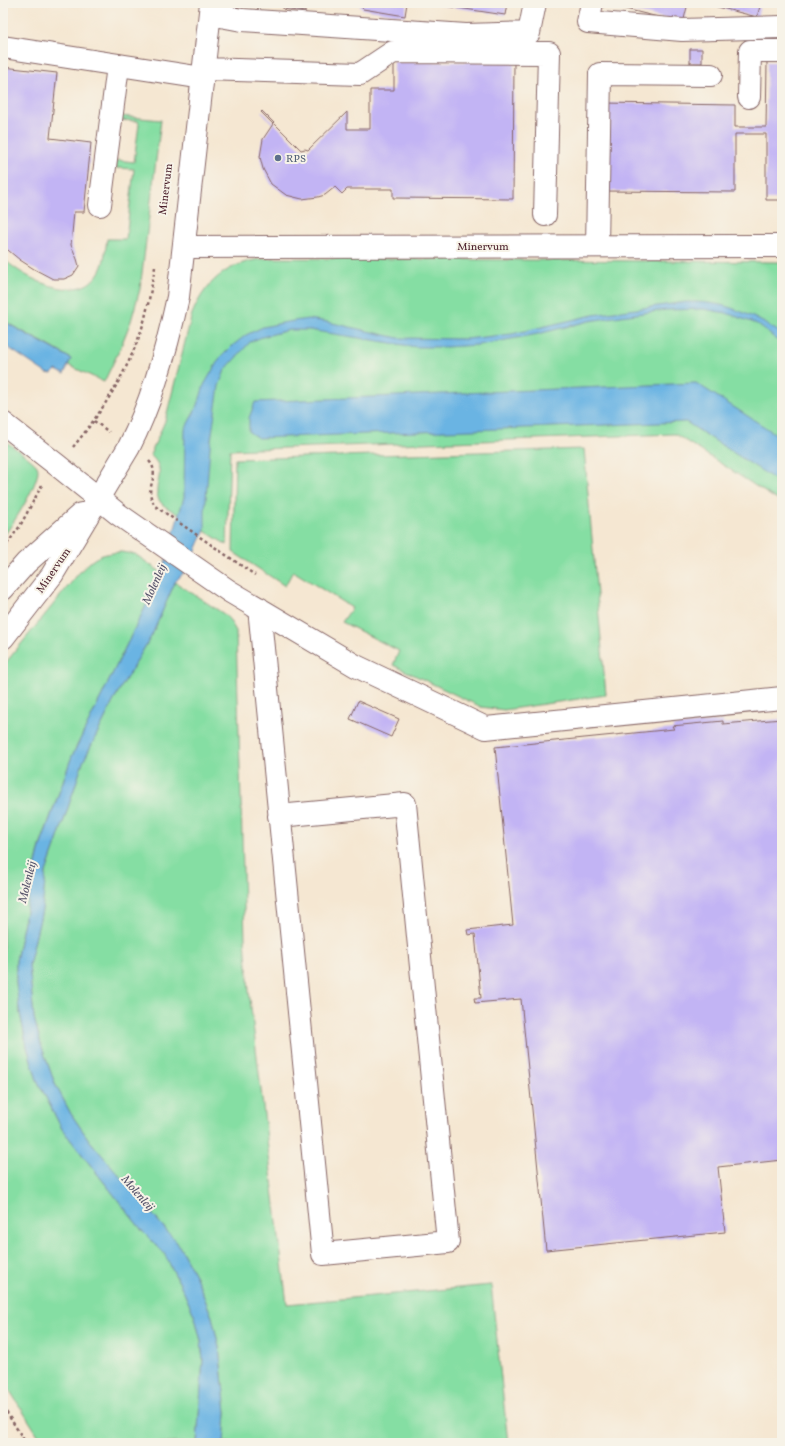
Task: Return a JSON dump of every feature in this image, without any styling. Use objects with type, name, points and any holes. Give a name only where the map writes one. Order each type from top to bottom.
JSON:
[{"type":"street","points":[[210,8],[242,20],[466,35],[530,33],[534,3]]},
{"type":"street","points":[[592,3],[588,22],[682,30],[782,27]]},
{"type":"street","name":"Minervum","points":[[3,638],[52,575],[138,430],[158,374],[170,337],[178,297],[185,247],[210,8]]},
{"type":"street","points":[[3,47],[118,66],[203,74],[360,74],[393,52],[549,53],[545,215]]},
{"type":"street","points":[[749,97],[750,51],[782,51]]},
{"type":"street","points":[[100,205],[118,66]]},
{"type":"street","points":[[597,246],[600,74],[712,75]]},
{"type":"street","name":"Minervum","points":[[185,247],[782,246]]},
{"type":"street","points":[[3,423],[118,514],[229,591],[356,666],[486,728],[782,698]]},
{"type":"street","name":"Minervum","points":[[3,589],[26,563],[98,498]]},
{"type":"street","points":[[259,608],[279,816],[323,1254],[448,1242],[405,804],[279,816]]},
{"type":"path","points":[[124,370],[135,347],[145,319],[156,260]]},
{"type":"path","points":[[159,510],[234,561]]},
{"type":"path","points":[[3,1407],[26,1443]]},
{"type":"green space","points":[[120,116],[161,120],[140,289],[131,321],[104,382],[68,365],[71,359],[3,320],[3,258],[23,273],[50,286],[77,288],[89,283],[98,274],[103,262],[107,239],[126,239],[134,169],[116,168],[117,160],[134,162],[139,124],[138,121],[118,120]]},
{"type":"green space","points":[[260,259],[782,262],[782,503],[675,434],[230,450],[227,545],[163,505],[158,499],[157,493],[159,468],[150,455],[165,421],[192,314],[198,301],[214,280],[234,266]]},
{"type":"green space","points":[[5,441],[35,463],[38,472],[26,502],[3,537],[3,443]]},
{"type":"green space","points":[[584,449],[606,695],[504,710],[481,707],[393,665],[399,651],[342,622],[352,608],[293,571],[285,586],[233,552],[235,459]]},
{"type":"green space","points":[[121,552],[135,554],[162,573],[72,756],[40,846],[16,961],[16,983],[19,1008],[27,1047],[37,1080],[62,1129],[144,1233],[164,1253],[195,1317],[201,1341],[203,1360],[197,1443],[43,1443],[3,1380],[3,666],[84,568],[97,557]]},
{"type":"green space","points":[[175,582],[224,614],[229,619],[236,631],[245,939],[249,991],[287,1304],[491,1285],[508,1443],[224,1443],[226,1412],[219,1347],[212,1317],[196,1277],[178,1244],[89,1140],[71,1114],[55,1084],[41,1045],[34,1018],[29,965],[42,910],[46,872],[83,762],[117,694],[152,635]]},
{"type":"water","points":[[686,302],[717,304],[737,310],[782,334],[782,344],[757,324],[726,313],[703,309],[666,310],[589,321],[538,334],[479,345],[446,347],[416,347],[309,330],[289,330],[262,337],[250,342],[225,370],[219,386],[210,447],[205,530],[188,568],[175,582],[152,635],[117,694],[83,762],[46,872],[42,910],[29,965],[34,1018],[41,1045],[55,1084],[71,1114],[89,1140],[178,1244],[196,1277],[212,1317],[219,1347],[226,1412],[224,1443],[197,1443],[203,1360],[201,1341],[195,1317],[164,1253],[144,1233],[62,1129],[37,1080],[27,1047],[19,1008],[16,983],[16,961],[40,847],[72,756],[162,573],[184,497],[185,429],[198,405],[204,385],[219,359],[246,335],[263,327],[308,319],[398,338],[466,339],[512,334],[593,315]]},
{"type":"water","points":[[3,320],[71,359],[64,374],[56,370],[52,374],[46,373],[3,344]]},
{"type":"water","points":[[696,383],[782,438],[782,484],[686,422],[258,438],[249,432],[249,418],[255,402]]},
{"type":"building","points":[[284,3],[306,3],[305,12],[283,9]]},
{"type":"building","points":[[358,3],[407,3],[405,16],[363,9]]},
{"type":"building","points":[[425,3],[507,3],[505,15]]},
{"type":"building","points":[[614,3],[688,3],[683,23],[613,6]]},
{"type":"building","points":[[702,3],[761,3],[757,17]]},
{"type":"building","points":[[690,49],[702,49],[702,63],[690,63]]},
{"type":"building","points":[[394,62],[514,62],[513,199],[393,198],[393,189],[347,189],[342,194],[335,187],[325,195],[302,199],[286,195],[271,184],[263,169],[260,157],[263,139],[273,124],[261,112],[262,111],[301,150],[308,150],[347,112],[347,129],[370,129],[370,90],[394,90]]},
{"type":"building","points":[[767,62],[782,62],[782,200],[766,200],[766,134],[735,134],[735,192],[602,191],[603,103],[735,105],[735,127],[766,127]]},
{"type":"building","points":[[3,67],[57,73],[50,138],[91,143],[84,212],[74,212],[71,245],[79,266],[73,275],[64,279],[53,279],[34,269],[3,246]]},
{"type":"building","points":[[358,701],[399,719],[391,737],[350,719]]},
{"type":"building","points":[[782,719],[782,1160],[718,1167],[725,1232],[546,1250],[521,999],[475,1003],[474,998],[481,998],[475,934],[468,935],[467,930],[513,925],[495,747],[674,729],[672,726],[723,721],[723,724]]},
{"type":"place","name":"RPS","points":[[278,158]]},
{"type":"water label","name":"Molenleij","points":[[154,584]]},
{"type":"water label","name":"Molenleij","points":[[27,882]]},
{"type":"water label","name":"Molenleij","points":[[138,1193]]}]
